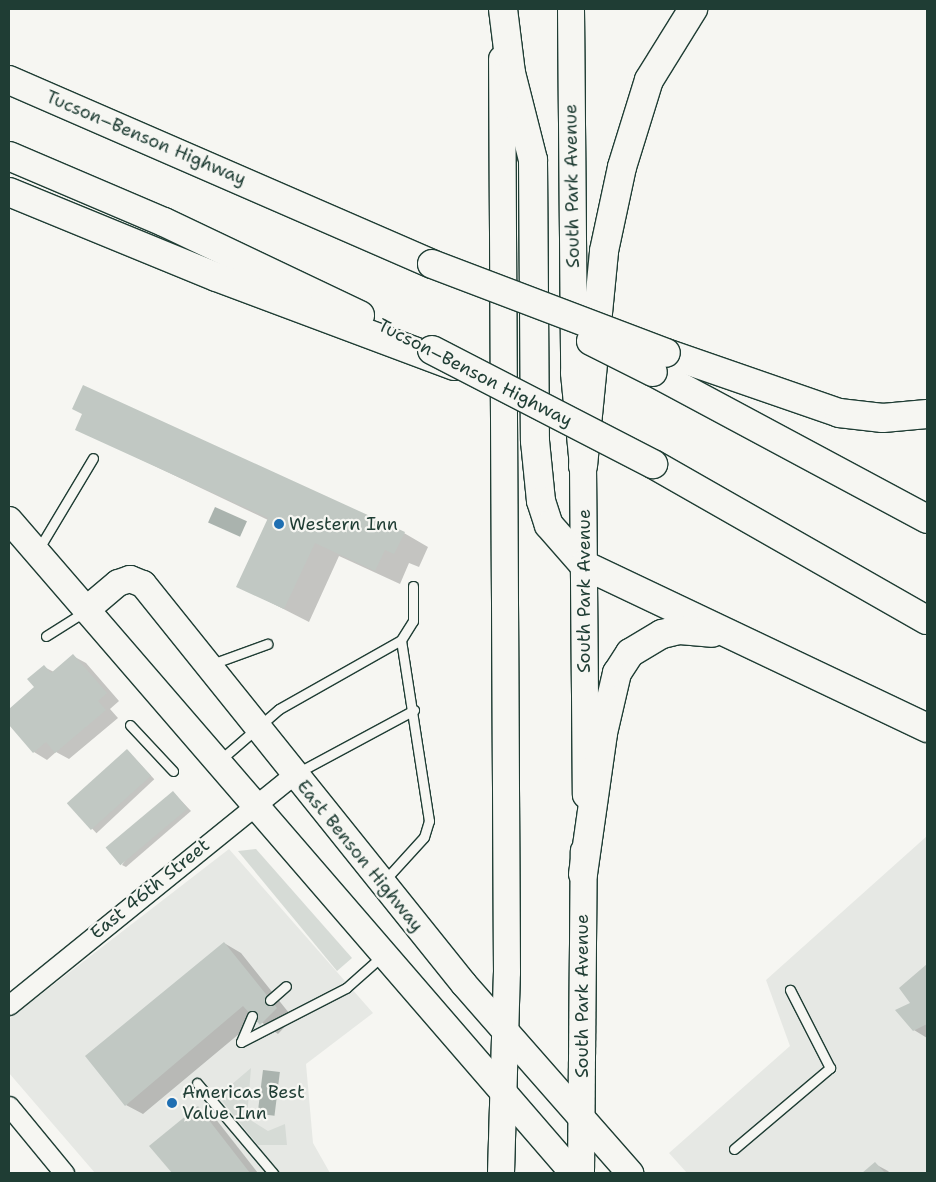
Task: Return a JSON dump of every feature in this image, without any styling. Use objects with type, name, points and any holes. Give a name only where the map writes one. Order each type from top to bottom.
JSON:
[{"type":"highway","points":[[502,9],[510,73],[533,160],[535,441],[542,502],[549,526],[584,565],[927,728]]},
{"type":"highway","points":[[583,466],[604,251],[622,167],[650,80],[693,9]]},
{"type":"highway","name":"Tucson–Benson Highway","points":[[9,80],[659,362],[927,519]]},
{"type":"highway","name":"Tucson–Benson Highway","points":[[9,156],[164,222],[432,354],[493,381],[653,464],[927,620]]},
{"type":"highway","points":[[9,192],[432,354]]},
{"type":"highway","points":[[659,362],[839,413],[883,418],[927,414]]},
{"type":"highway","points":[[583,874],[609,699],[617,672],[630,653],[662,634],[680,630],[697,630],[751,646]]},
{"type":"main road","points":[[501,1173],[506,1032],[502,9]]},
{"type":"main road","name":"South Park Avenue","points":[[571,9],[574,373],[583,466],[584,565],[581,1173]]},
{"type":"main road","points":[[9,520],[253,806],[504,1090],[573,1173]]},
{"type":"main road","name":"East Benson Highway","points":[[86,610],[118,583],[130,579],[144,584],[293,775],[506,1032],[630,1173]]},
{"type":"street","name":"East 46th Street","points":[[9,1005],[293,775]]},
{"type":"street","points":[[9,1106],[64,1173]]},
{"type":"lane","points":[[36,552],[93,458]]},
{"type":"lane","points":[[217,763],[279,708],[401,640],[413,621],[413,586]]},
{"type":"lane","points":[[46,636],[86,610]]},
{"type":"lane","points":[[383,883],[424,837],[428,821],[414,710],[401,640]]},
{"type":"lane","points":[[208,666],[267,644]]},
{"type":"lane","points":[[293,775],[414,710]]},
{"type":"lane","points":[[130,725],[174,771]]},
{"type":"lane","points":[[252,1016],[241,1042],[346,988],[384,954]]},
{"type":"lane","points":[[270,1000],[286,986]]},
{"type":"lane","points":[[734,1149],[830,1068],[790,990]]},
{"type":"lane","points":[[197,1083],[273,1173]]},
{"type":"shaded area","points":[[215,507],[247,521],[240,537],[208,523]]},
{"type":"shaded area","points":[[927,836],[927,1173],[687,1173],[669,1153],[790,1046],[766,980]]},
{"type":"shaded area","points":[[229,849],[373,1013],[306,1064],[313,1143],[330,1173],[95,1173],[9,1073],[9,1019]]},
{"type":"shaded area","points":[[256,849],[352,958],[337,971],[238,851]]},
{"type":"shaded area","points":[[251,1068],[247,1118],[268,1131],[285,1124],[287,1145],[258,1145],[218,1096]]},
{"type":"shaded area","points":[[263,1070],[280,1072],[275,1116],[258,1114]]},
{"type":"building","points":[[83,385],[405,532],[394,554],[385,550],[375,571],[315,543],[284,609],[236,587],[268,518],[75,430],[82,414],[72,409]]},
{"type":"building","points":[[73,654],[107,693],[98,701],[106,710],[55,753],[46,742],[33,753],[9,725],[9,709],[34,687],[27,679],[44,665],[51,673]]},
{"type":"building","points":[[127,749],[151,776],[91,830],[67,803]]},
{"type":"building","points":[[173,791],[188,809],[120,865],[106,848]]},
{"type":"building","points":[[224,942],[277,1008],[260,1025],[243,1006],[125,1106],[85,1056]]},
{"type":"building","points":[[927,964],[927,1024],[913,1031],[895,1010],[910,1003],[899,988]]},
{"type":"building","points":[[198,1106],[250,1173],[172,1173],[149,1146]]},
{"type":"building","points":[[875,1162],[885,1173],[862,1173]]},
{"type":"place","name":"Western Inn","points":[[279,524]]},
{"type":"place","name":"Americas Best Value Inn","points":[[172,1103]]}]
